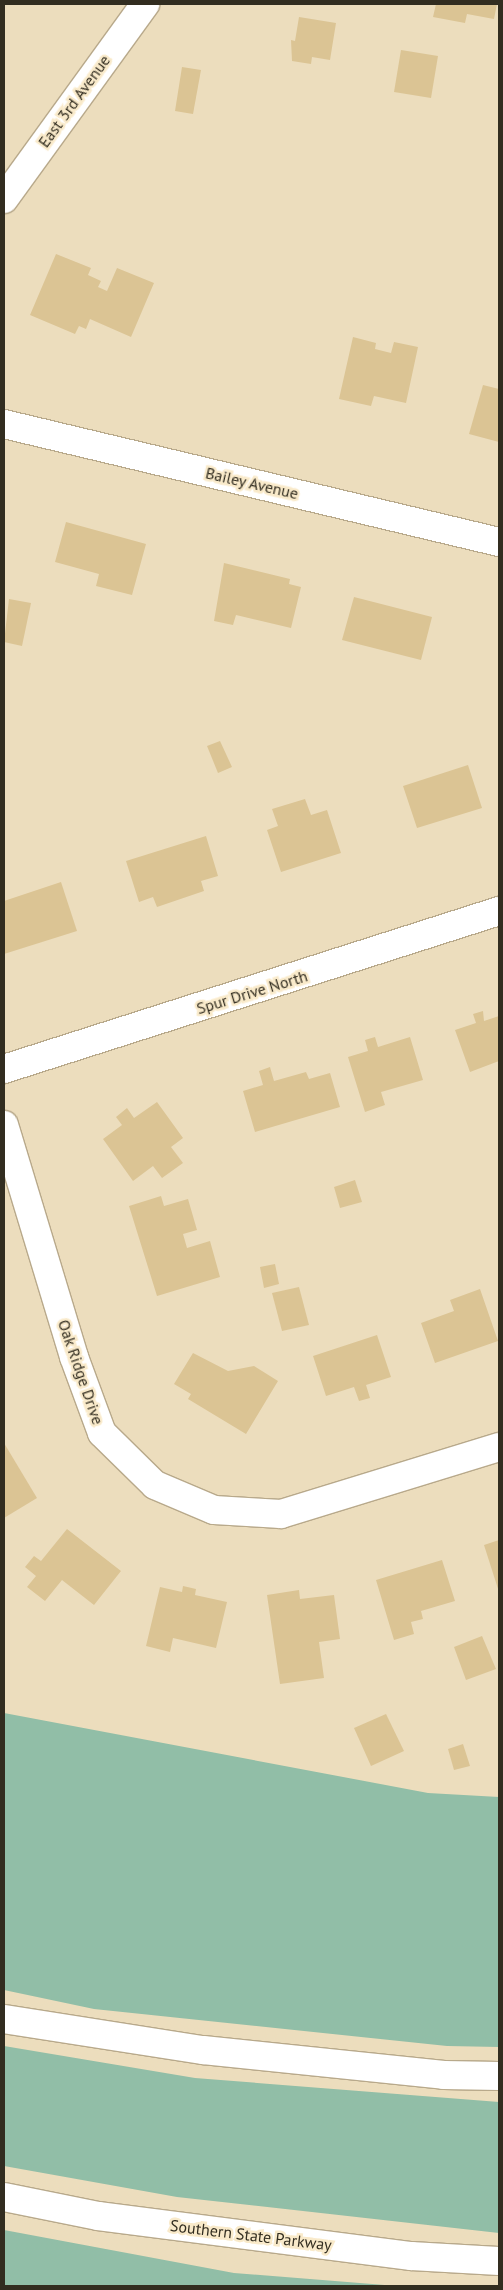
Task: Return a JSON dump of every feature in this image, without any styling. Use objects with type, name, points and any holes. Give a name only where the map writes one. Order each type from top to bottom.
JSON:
[{"type":"main road","name":"East 3rd Avenue","points":[[4,199],[145,4]]},
{"type":"main road","name":"Bailey Avenue","points":[[4,424],[499,542]]},
{"type":"main road","name":"Spur Drive North","points":[[4,1069],[499,911]]},
{"type":"main road","name":"Oak Ridge Drive","points":[[4,1125],[74,1357],[102,1433],[155,1485],[214,1510],[281,1514],[499,1447]]},
{"type":"main road","points":[[4,2020],[203,2050],[444,2075],[499,2076]]},
{"type":"main road","name":"Southern State Parkway","points":[[4,2197],[98,2216],[412,2256],[499,2261]]},
{"type":"green space","points":[[4,1713],[428,1793],[499,1797],[499,2047],[447,2046],[94,2009],[4,1990]]},
{"type":"green space","points":[[4,2046],[195,2078],[499,2102],[499,2233],[177,2197],[4,2166]]},
{"type":"green space","points":[[4,2230],[234,2273],[397,2286],[4,2286]]},
{"type":"building","points":[[436,4],[497,4],[494,19],[467,14],[465,23],[433,17]]},
{"type":"building","points":[[299,17],[336,23],[330,60],[312,57],[311,64],[292,61],[291,40],[295,41]]},
{"type":"building","points":[[401,50],[438,56],[431,98],[394,92]]},
{"type":"building","points":[[182,67],[201,70],[193,114],[175,111]]},
{"type":"building","points":[[56,254],[91,268],[88,275],[101,281],[98,287],[107,291],[117,268],[154,283],[131,337],[90,319],[86,329],[79,326],[75,334],[30,315]]},
{"type":"building","points":[[353,337],[376,343],[375,349],[391,353],[394,342],[418,347],[406,403],[374,396],[371,406],[339,399]]},
{"type":"building","points":[[483,385],[499,389],[499,442],[469,434]]},
{"type":"building","points":[[66,522],[146,544],[132,595],[96,586],[99,574],[55,562]]},
{"type":"building","points":[[224,563],[290,579],[289,584],[301,587],[291,628],[236,615],[233,625],[214,621]]},
{"type":"building","points":[[354,597],[432,617],[421,660],[342,640]]},
{"type":"building","points":[[9,599],[31,603],[22,646],[4,642]]},
{"type":"building","points":[[220,741],[232,767],[218,773],[207,746]]},
{"type":"building","points":[[468,765],[482,808],[417,828],[403,786]]},
{"type":"building","points":[[305,799],[311,815],[327,810],[341,853],[281,872],[267,830],[278,826],[272,809]]},
{"type":"building","points":[[206,836],[218,876],[201,881],[204,891],[157,907],[153,897],[139,902],[126,861]]},
{"type":"building","points":[[61,882],[77,931],[4,954],[4,901]]},
{"type":"building","points":[[483,1011],[484,1021],[499,1016],[499,1061],[470,1072],[455,1030],[476,1023],[473,1014]]},
{"type":"building","points":[[375,1037],[378,1047],[410,1037],[423,1080],[381,1092],[385,1105],[365,1112],[348,1057],[368,1051],[365,1040]]},
{"type":"building","points":[[270,1067],[274,1081],[306,1072],[309,1079],[330,1073],[340,1107],[255,1132],[243,1091],[263,1085],[259,1071]]},
{"type":"building","points":[[157,1102],[183,1138],[171,1147],[183,1163],[162,1178],[153,1166],[133,1181],[103,1139],[122,1125],[116,1117],[127,1108],[134,1118]]},
{"type":"building","points":[[355,1180],[362,1202],[340,1208],[334,1187]]},
{"type":"building","points":[[161,1196],[164,1206],[188,1199],[197,1230],[183,1234],[187,1248],[210,1241],[220,1277],[157,1296],[129,1206]]},
{"type":"building","points":[[275,1264],[279,1284],[264,1288],[260,1267]]},
{"type":"building","points":[[299,1287],[309,1325],[282,1331],[272,1293]]},
{"type":"building","points":[[480,1289],[498,1341],[435,1363],[421,1323],[454,1311],[450,1300]]},
{"type":"building","points":[[377,1335],[391,1377],[366,1385],[370,1398],[359,1401],[354,1387],[326,1396],[313,1356]]},
{"type":"building","points":[[193,1353],[228,1371],[254,1366],[278,1381],[246,1434],[188,1399],[191,1394],[174,1384]]},
{"type":"building","points":[[4,1443],[37,1498],[4,1518]]},
{"type":"building","points":[[67,1529],[121,1571],[94,1605],[62,1580],[45,1601],[27,1587],[36,1576],[25,1567],[34,1556],[41,1561]]},
{"type":"building","points":[[499,1540],[499,1592],[484,1545]]},
{"type":"building","points":[[442,1560],[455,1601],[421,1611],[423,1619],[411,1622],[414,1634],[394,1640],[376,1580]]},
{"type":"building","points":[[183,1586],[196,1589],[195,1595],[227,1602],[216,1648],[173,1638],[170,1652],[146,1646],[160,1587],[182,1592]]},
{"type":"building","points":[[299,1590],[300,1599],[334,1595],[340,1639],[319,1642],[324,1678],[280,1684],[267,1595]]},
{"type":"building","points":[[482,1636],[496,1669],[466,1680],[454,1647]]},
{"type":"building","points":[[386,1714],[404,1751],[371,1766],[354,1728]]},
{"type":"building","points":[[463,1744],[470,1766],[454,1770],[448,1749]]}]
